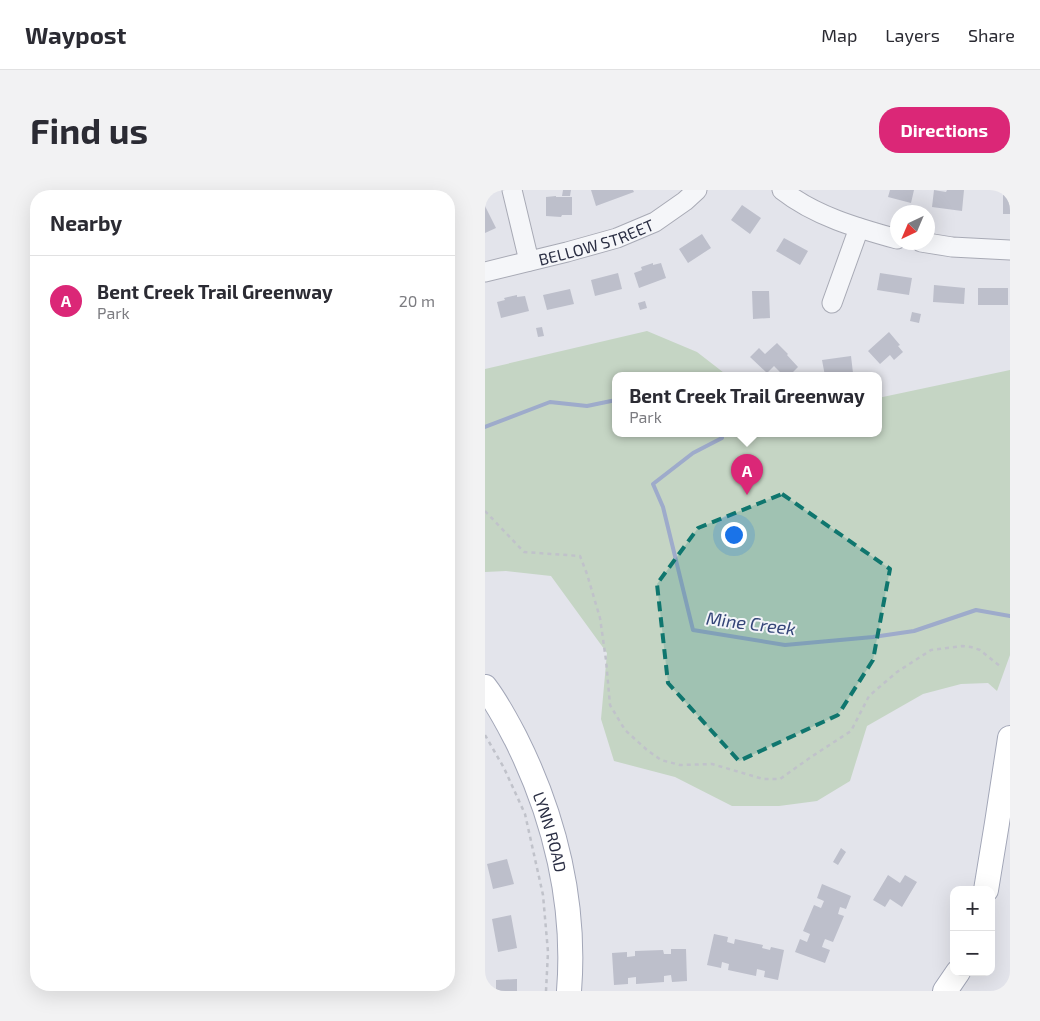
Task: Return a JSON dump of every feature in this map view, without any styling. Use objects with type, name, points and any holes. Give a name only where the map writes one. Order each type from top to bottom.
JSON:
[{"type":"main road","name":"LYNN ROAD","points":[[485,687],[498,704],[535,780],[555,840],[565,886],[571,972],[569,991]]},
{"type":"main road","points":[[987,886],[1010,738]]},
{"type":"main road","points":[[945,991],[955,976]]},
{"type":"street","points":[[512,190],[529,261]]},
{"type":"street","name":"BELLOW STREET","points":[[485,272],[617,238],[655,222],[697,190]]},
{"type":"street","points":[[782,190],[825,215],[890,237]]},
{"type":"street","points":[[832,304],[859,228]]},
{"type":"street","points":[[935,244],[1010,250]]},
{"type":"path","points":[[485,511],[523,552],[580,556],[600,618],[610,705],[625,730],[661,760],[674,764],[712,764],[763,779],[780,778],[851,731],[869,696],[897,672],[931,650],[962,646],[971,647],[980,650],[1001,667]]},
{"type":"path","points":[[485,735],[504,768],[525,814],[543,895],[548,952],[546,991]]},
{"type":"highlighted area","points":[[782,494],[890,569],[873,660],[838,715],[739,761],[668,683],[657,584],[698,528]]},
{"type":"green space","points":[[647,331],[697,352],[723,372],[612,372],[612,437],[882,437],[882,397],[1010,370],[1010,655],[997,691],[988,683],[961,684],[923,694],[867,726],[850,781],[817,801],[779,806],[732,806],[675,777],[614,761],[601,719],[607,653],[551,576],[506,571],[485,572],[485,369]]},
{"type":"building","points":[[563,190],[571,190],[570,196],[562,196]]},
{"type":"building","points":[[591,190],[633,190],[634,192],[596,206]]},
{"type":"building","points":[[890,190],[914,190],[911,203],[888,197]]},
{"type":"building","points":[[934,190],[946,192],[947,190],[964,190],[962,211],[935,207],[935,205],[932,205]]},
{"type":"building","points":[[1003,190],[1010,190],[1010,214],[1003,214]]},
{"type":"building","points":[[546,197],[572,197],[572,215],[562,215],[561,217],[546,216]]},
{"type":"building","points":[[742,205],[761,218],[750,234],[731,220]]},
{"type":"building","points":[[485,206],[496,228],[485,233]]},
{"type":"building","points":[[702,234],[711,248],[688,263],[679,249]]},
{"type":"building","points":[[784,238],[808,251],[800,265],[776,251]]},
{"type":"building","points":[[653,263],[653,265],[661,263],[666,278],[639,288],[634,273],[642,270],[641,267]]},
{"type":"building","points":[[618,273],[622,289],[595,296],[591,280]]},
{"type":"building","points":[[880,273],[912,278],[909,295],[877,290]]},
{"type":"building","points":[[934,285],[965,288],[964,304],[933,302]]},
{"type":"building","points":[[978,288],[1008,288],[1008,305],[978,305]]},
{"type":"building","points":[[570,289],[574,304],[547,310],[543,295]]},
{"type":"building","points":[[752,291],[769,291],[770,318],[753,319]]},
{"type":"building","points":[[517,295],[517,297],[525,296],[529,311],[501,318],[497,302]]},
{"type":"building","points":[[645,301],[647,308],[640,310],[638,303]]},
{"type":"building","points":[[912,312],[921,314],[919,323],[910,321]]},
{"type":"building","points":[[542,327],[544,336],[538,337],[536,328]]},
{"type":"building","points":[[889,332],[900,345],[898,346],[903,352],[894,360],[890,355],[880,364],[868,351]]},
{"type":"building","points":[[777,343],[798,367],[793,372],[780,372],[774,366],[766,372],[750,357],[759,348],[765,354]]},
{"type":"building","points":[[851,356],[853,372],[824,372],[822,360]]},
{"type":"building","points":[[841,848],[846,852],[838,865],[833,862]]},
{"type":"building","points":[[507,859],[514,884],[493,889],[487,864]]},
{"type":"building","points":[[888,875],[900,883],[905,875],[917,882],[902,907],[890,899],[885,907],[873,900]]},
{"type":"building","points":[[822,884],[851,896],[846,909],[840,907],[838,914],[844,916],[833,942],[825,939],[823,944],[822,947],[830,950],[825,963],[795,952],[800,939],[807,942],[810,934],[803,931],[814,905],[821,908],[824,901],[817,898]]},
{"type":"building","points":[[511,915],[517,948],[498,952],[492,919]]},
{"type":"building","points":[[714,934],[728,937],[727,942],[734,944],[735,939],[763,945],[762,948],[770,950],[771,947],[784,950],[778,980],[764,977],[765,971],[757,969],[756,976],[728,970],[729,964],[722,962],[721,968],[707,965]]},
{"type":"building","points":[[671,949],[686,949],[687,981],[672,982],[671,975],[664,976],[664,982],[636,984],[636,977],[628,978],[628,984],[614,985],[612,953],[627,952],[627,957],[635,956],[635,951],[663,950],[664,954],[671,954]]},
{"type":"building","points":[[517,979],[517,991],[496,991],[496,980]]},
{"type":"waterway","name":"Mine Creek","points":[[485,427],[550,402],[587,406],[612,401]]},
{"type":"waterway","name":"Mine Creek","points":[[722,437],[693,453],[653,484],[663,507],[693,630],[785,645],[873,637],[914,631],[976,610],[1010,616]]},
{"type":"place","name":"Bent Creek Trail Greenway","points":[[747,495]]}]
